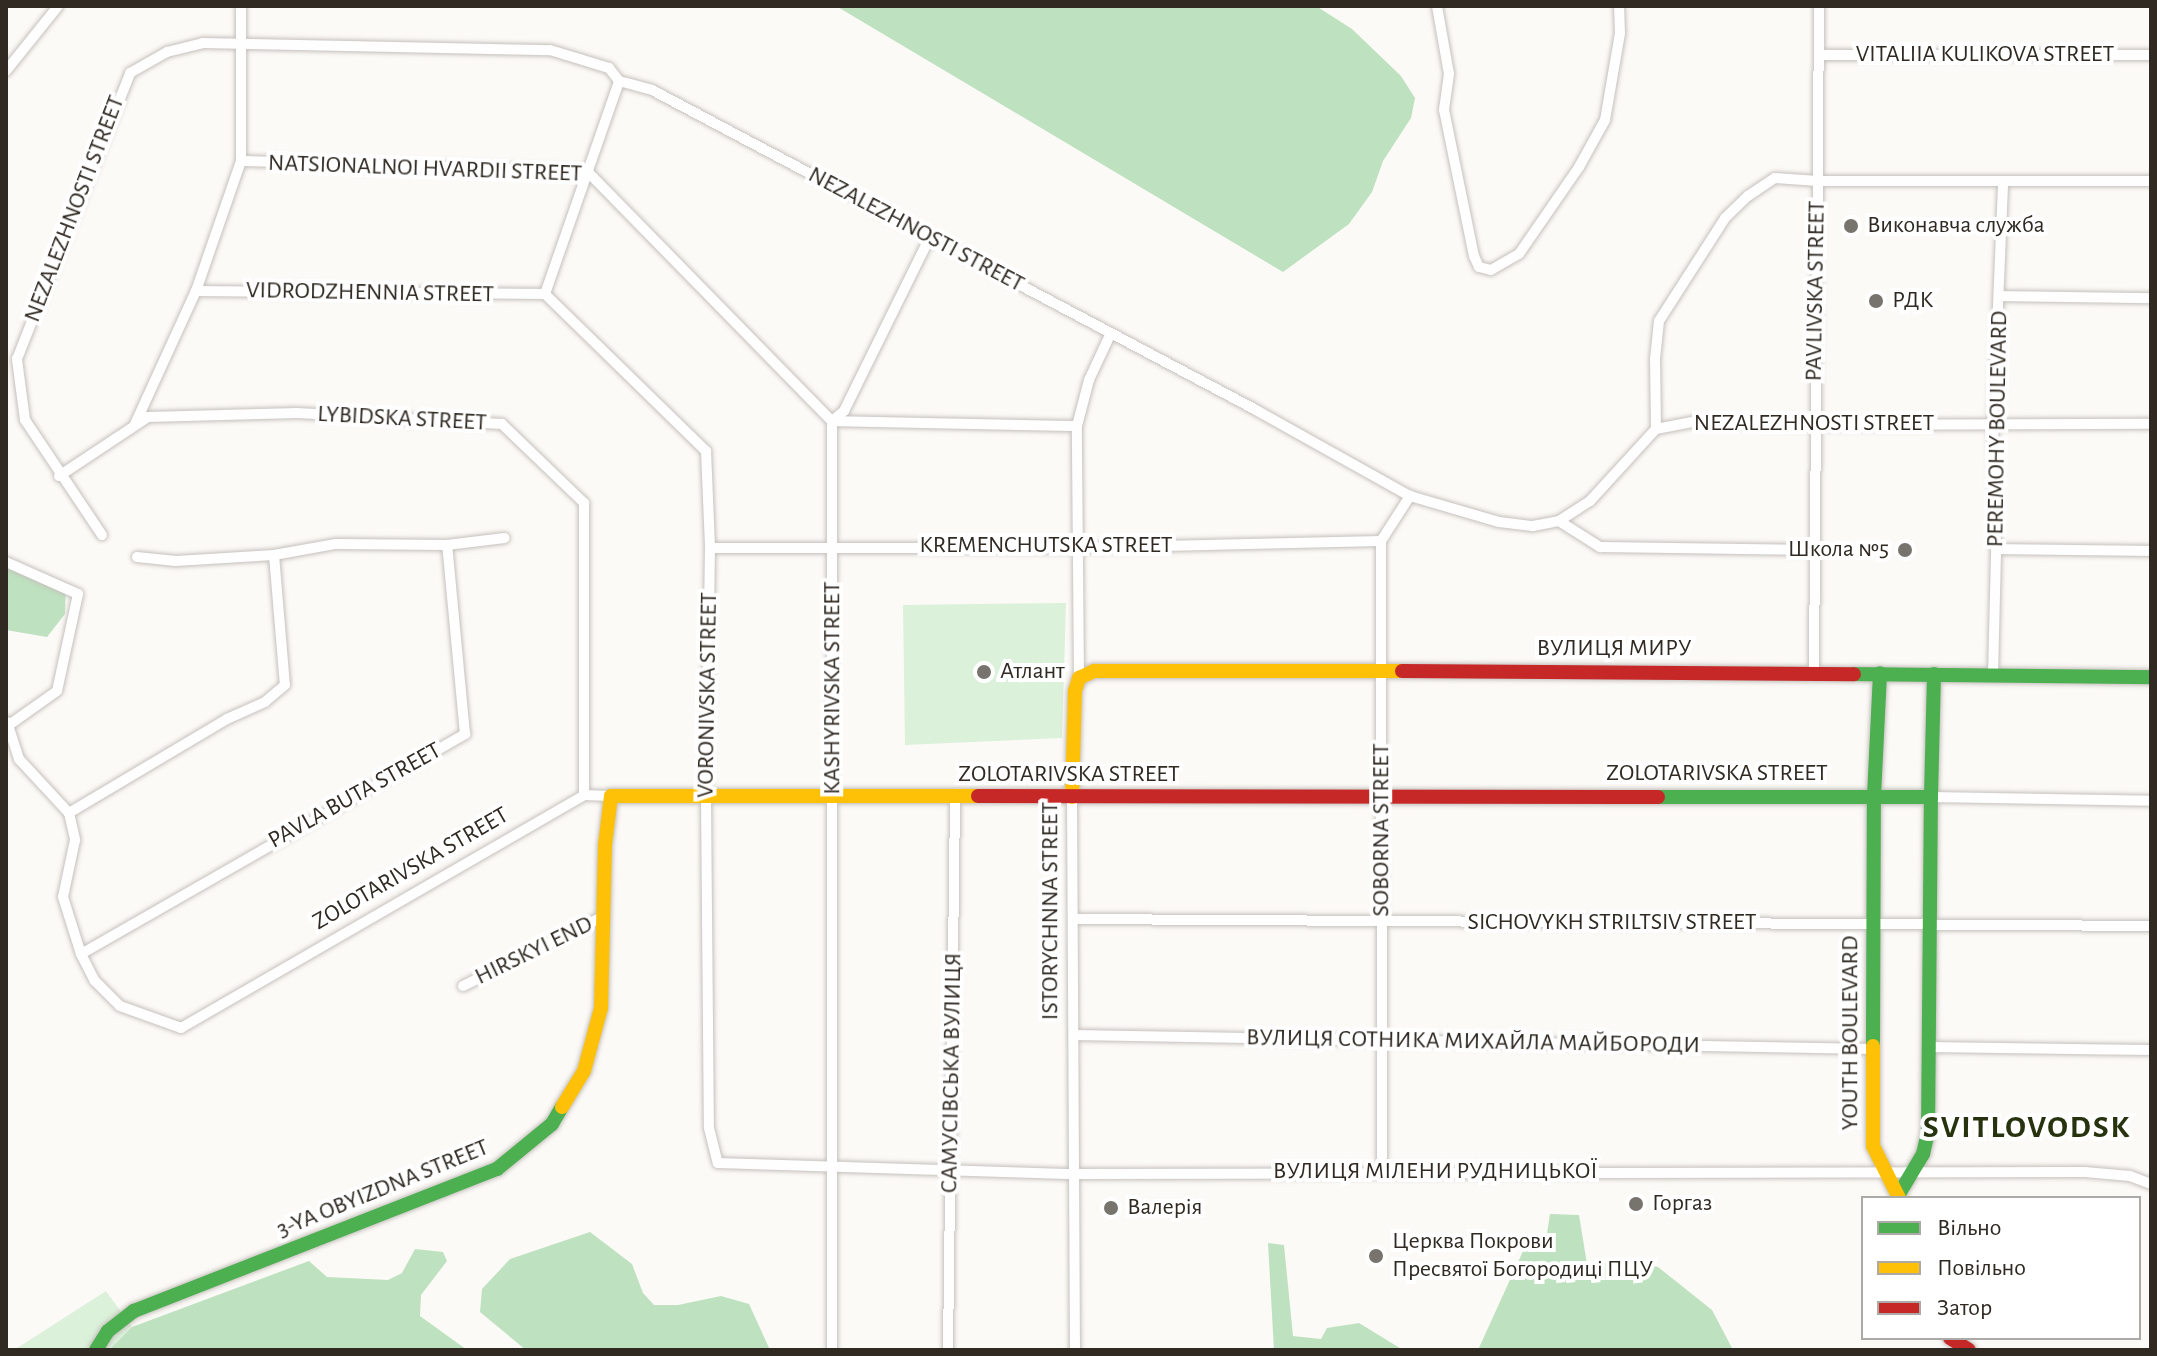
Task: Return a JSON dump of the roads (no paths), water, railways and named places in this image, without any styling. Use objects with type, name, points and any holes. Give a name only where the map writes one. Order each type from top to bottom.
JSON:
[{"type":"main road","name":"ВУЛИЦЯ МИРУ","points":[[1079,678],[1094,671],[1382,670],[2151,677]]},
{"type":"main road","name":"YOUTH BOULEVARD","points":[[1880,673],[1874,796],[1873,1146],[1899,1196]]},
{"type":"main road","name":"YOUTH BOULEVARD","points":[[1899,1196],[1923,1154],[1928,1132],[1934,674]]},
{"type":"main road","name":"ISTORYCHNNA STREET","points":[[1072,797],[1079,678]]},
{"type":"main road","name":"ZOLOTARIVSKA STREET","points":[[611,796],[1931,797]]},
{"type":"main road","name":"3-YA OBYIZDNA STREET","points":[[96,1350],[108,1331],[134,1311],[497,1169],[527,1148],[560,1113],[591,1054],[603,995],[605,845],[611,796]]},
{"type":"street","points":[[6,71],[58,6]]},
{"type":"street","points":[[241,6],[241,161]]},
{"type":"street","points":[[1437,6],[1449,74],[1444,110],[1479,267],[1491,270],[1519,254],[1579,167],[1605,120],[1620,33],[1619,6]]},
{"type":"street","name":"PAVLIVSKA STREET","points":[[1814,673],[1819,6]]},
{"type":"street","name":"NEZALEZHNOSTI STREET","points":[[102,535],[59,476],[25,420],[17,359],[120,91],[130,73],[167,52],[203,43],[550,50],[609,68],[619,81],[652,90],[1410,496],[1499,522],[1533,526],[1559,521],[1590,501],[1656,429],[1693,422],[1815,425],[2151,424]]},
{"type":"street","name":"VITALIIA KULIKOVA STREET","points":[[1819,55],[2151,55]]},
{"type":"street","points":[[545,294],[619,81]]},
{"type":"street","name":"NATSIONALNOI HVARDII STREET","points":[[135,424],[196,291],[241,161],[587,171],[832,421]]},
{"type":"street","points":[[1656,429],[1655,359],[1659,321],[1678,286],[1725,218],[1748,196],[1775,178],[1818,181],[2151,181]]},
{"type":"street","name":"PEREMOHY BOULEVARD","points":[[1993,676],[1996,549],[1993,424],[2003,181]]},
{"type":"street","points":[[832,421],[844,411],[930,237]]},
{"type":"street","name":"VIDRODZHENNIA STREET","points":[[196,291],[545,294]]},
{"type":"street","name":"VORONIVSKA STREET","points":[[545,294],[706,451],[710,548],[706,797],[709,1128],[718,1163]]},
{"type":"street","points":[[1999,296],[2151,298]]},
{"type":"street","name":"ISTORYCHNNA STREET","points":[[1079,678],[1075,548],[1077,426],[1089,380],[1110,335]]},
{"type":"street","name":"LYBIDSKA STREET","points":[[59,476],[148,417],[297,413],[502,424],[584,503],[584,795]]},
{"type":"street","points":[[832,421],[1077,426]]},
{"type":"street","name":"KASHYRIVSKA STREET","points":[[832,421],[832,1350]]},
{"type":"street","points":[[1381,541],[1410,496]]},
{"type":"street","points":[[1559,521],[1600,547],[1815,550]]},
{"type":"street","points":[[137,557],[176,561],[274,555],[336,544],[447,545],[505,538]]},
{"type":"street","name":"KREMENCHUTSKA STREET","points":[[710,548],[1075,548],[1381,541]]},
{"type":"street","name":"SOBORNA STREET","points":[[1381,541],[1382,1171]]},
{"type":"street","name":"PAVLA BUTA STREET","points":[[81,954],[465,734],[447,545]]},
{"type":"street","points":[[1996,549],[2151,551]]},
{"type":"street","points":[[69,813],[227,719],[265,702],[285,685],[274,555]]},
{"type":"street","points":[[6,562],[78,594],[57,691],[7,722],[19,759],[69,813],[75,840],[63,897],[81,954]]},
{"type":"street","name":"ZOLOTARIVSKA STREET","points":[[81,954],[95,981],[120,1006],[181,1028],[584,795],[611,796]]},
{"type":"street","name":"САМУСІВСЬКА ВУЛИЦЯ","points":[[948,1350],[955,797]]},
{"type":"street","name":"ISTORYCHNNA STREET","points":[[1072,797],[1075,1350]]},
{"type":"street","name":"ZOLOTARIVSKA STREET","points":[[1931,797],[2151,801]]},
{"type":"street","name":"HIRSKYI END","points":[[463,986],[604,916]]},
{"type":"street","name":"SICHOVYKH STRILTSIV STREET","points":[[1073,919],[2151,926]]},
{"type":"street","name":"ВУЛИЦЯ СОТНИКА МИХАЙЛА МАЙБОРОДИ","points":[[1074,1035],[1873,1049]]},
{"type":"street","points":[[1928,1047],[2151,1050]]},
{"type":"street","name":"ВУЛИЦЯ МІЛЕНИ РУДНИЦЬКОЇ","points":[[718,1163],[1075,1174],[2085,1172],[2130,1176],[2151,1184]]},
{"type":"place","name":"Виконавча служба","points":[[1851,226]]},
{"type":"place","name":"РДК","points":[[1876,301]]},
{"type":"place","name":"Школа №5","points":[[1905,550]]},
{"type":"place","name":"Атлант","points":[[984,672]]},
{"type":"place","name":"Горгаз","points":[[1636,1204]]},
{"type":"place","name":"Валерія","points":[[1111,1208]]},
{"type":"place","name":"Церква Покрови Пресвятої Богородиці ПЦУ","points":[[1376,1256]]},
{"type":"district","name":"SVITLOVODSK","points":[[2027,1127]]}]
